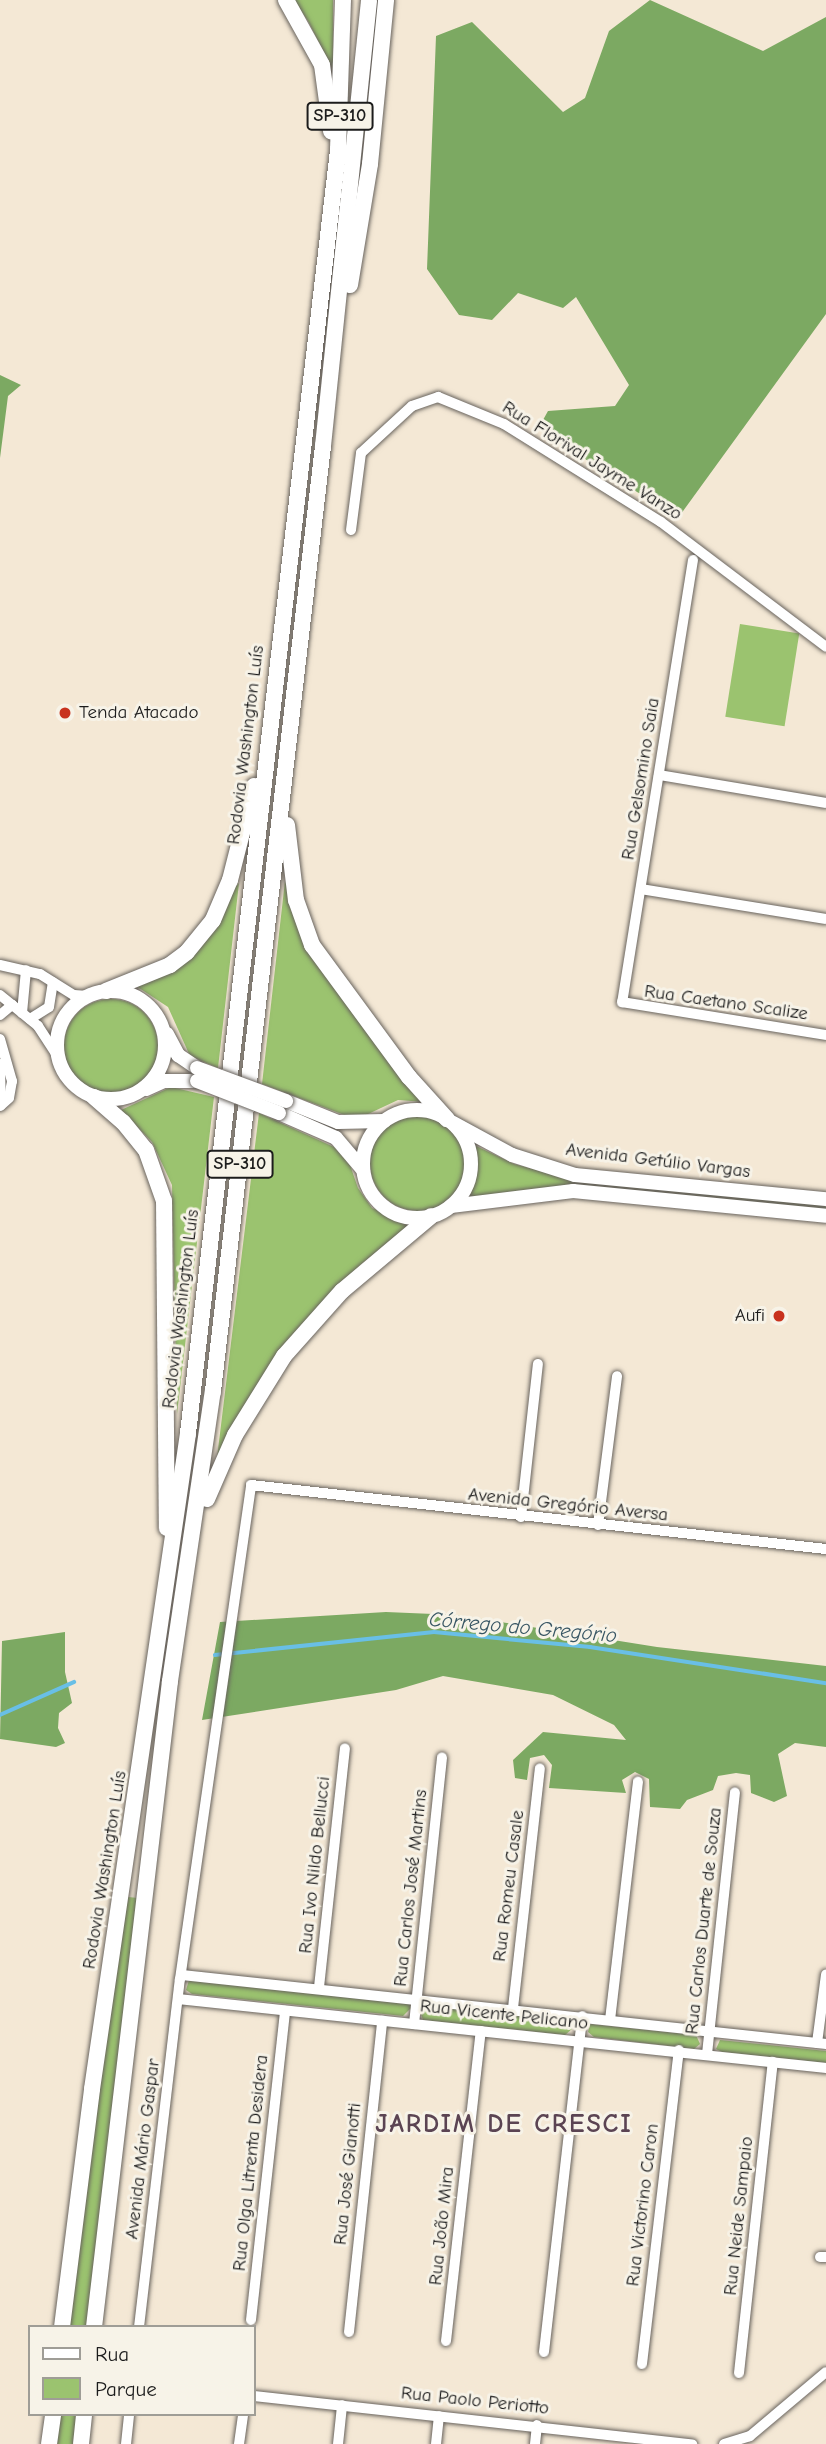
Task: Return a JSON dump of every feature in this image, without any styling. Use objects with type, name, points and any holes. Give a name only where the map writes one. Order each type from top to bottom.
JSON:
[{"type":"highway","points":[[286,0],[315,47],[327,84],[332,136],[327,232]]},
{"type":"highway","name":"Rodovia Washington Luís","points":[[62,2325],[92,2089],[162,1634],[327,232],[344,70],[343,0]]},
{"type":"highway","name":"Rodovia Washington Luís","points":[[94,2325],[187,1565],[212,1404],[323,446],[369,0]]},
{"type":"highway","points":[[323,446],[370,164],[386,0]]},
{"type":"highway","points":[[292,706],[287,844],[303,923],[338,984],[409,1077],[450,1121]]},
{"type":"highway","points":[[106,991],[170,965],[187,952],[213,920],[230,880],[271,715]]},
{"type":"highway","points":[[94,1097],[123,1122],[146,1150],[164,1201],[167,1522],[162,1634]]},
{"type":"highway","points":[[187,1565],[214,1478],[269,1377],[342,1291],[431,1216]]},
{"type":"highway","points":[[49,2444],[52,2416]]},
{"type":"highway","points":[[81,2444],[84,2416]]},
{"type":"main road","points":[[197,1075],[164,1082],[127,1098],[94,1097],[69,1081],[57,1055],[62,1020],[88,996],[106,991],[145,1002],[178,1055],[197,1075],[283,1107],[338,1122],[384,1121],[415,1110],[450,1121],[471,1156],[464,1192],[451,1206],[431,1216],[412,1217],[379,1202],[363,1170],[336,1138],[283,1107]]},
{"type":"main road","points":[[142,1090],[163,1061],[161,1024]]},
{"type":"main road","points":[[363,1170],[372,1134],[384,1121]]},
{"type":"main road","name":"Avenida Getúlio Vargas","points":[[450,1121],[512,1155],[575,1175],[826,1199]]},
{"type":"main road","name":"Avenida Getúlio Vargas","points":[[451,1206],[573,1191],[826,1216]]},
{"type":"street","name":"Rua Florival Jayme Vanzo","points":[[351,530],[361,453],[418,402],[431,397],[453,401],[504,424],[661,522],[826,648]]},
{"type":"street","name":"Rua Gelsomino Saia","points":[[622,1002],[693,560]]},
{"type":"street","points":[[659,775],[826,803]]},
{"type":"street","points":[[642,889],[826,919]]},
{"type":"street","points":[[0,965],[26,970],[74,995],[88,996]]},
{"type":"street","points":[[26,970],[26,1016]]},
{"type":"street","points":[[26,1016],[49,1007],[53,982]]},
{"type":"street","points":[[0,995],[26,1016],[57,1055]]},
{"type":"street","name":"Rua Caetano Scalize","points":[[622,1002],[826,1035]]},
{"type":"street","points":[[0,1015],[12,1005]]},
{"type":"street","points":[[0,1039],[12,1081],[9,1098],[1,1106]]},
{"type":"street","points":[[0,1064],[1,1106]]},
{"type":"street","points":[[521,1517],[538,1364]]},
{"type":"street","points":[[598,1525],[617,1376]]},
{"type":"street","name":"Avenida Gregório Aversa","points":[[182,1975],[251,1485],[306,1494],[826,1549]]},
{"type":"street","name":"Rua Ivo Nildo Bellucci","points":[[319,1987],[345,1748]]},
{"type":"street","name":"Rua Carlos José Martins","points":[[414,2024],[442,1757]]},
{"type":"street","name":"Rua Romeu Casale","points":[[513,2008],[540,1769]]},
{"type":"street","points":[[610,2020],[638,1782]]},
{"type":"street","name":"Rua Carlos Duarte de Souza","points":[[708,2054],[735,1792]]},
{"type":"street","name":"Rua Vicente Pelicano","points":[[182,1975],[416,1997],[822,2043]]},
{"type":"street","name":"Avenida Mário Gaspar","points":[[139,2325],[182,1975]]},
{"type":"street","points":[[822,2043],[826,1975]]},
{"type":"street","name":"Rua Vicente Pelicano","points":[[178,1999],[679,2050],[826,2068]]},
{"type":"street","name":"Rua Olga Litrenta Desidera","points":[[251,2320],[285,2011]]},
{"type":"street","points":[[544,2352],[582,2017]]},
{"type":"street","name":"Rua José Gianotti","points":[[349,2332],[382,2021]]},
{"type":"street","name":"Rua João Mira","points":[[446,2341],[481,2031]]},
{"type":"street","name":"Rua Victorino Caron","points":[[642,2364],[679,2050]]},
{"type":"street","name":"Rua Neide Sampaio","points":[[739,2373],[773,2062]]},
{"type":"street","points":[[724,2444],[750,2436],[826,2372]]},
{"type":"street","name":"Rua Paolo Periotto","points":[[256,2396],[692,2444]]},
{"type":"street","points":[[338,2444],[342,2405]]},
{"type":"street","points":[[125,2444],[129,2416]]},
{"type":"street","points":[[239,2444],[243,2416]]},
{"type":"street","points":[[436,2444],[439,2416]]},
{"type":"street","points":[[535,2444],[537,2425]]},
{"type":"green space","points":[[294,0],[333,0],[333,70],[308,21]]},
{"type":"green space","points":[[650,0],[763,51],[826,17],[826,314],[678,518],[538,429],[548,411],[615,406],[629,385],[576,297],[563,308],[518,293],[492,320],[459,315],[427,269],[436,36],[472,22],[563,112],[585,98],[609,31]]},
{"type":"green space","points":[[0,375],[21,385],[8,396],[0,458]]},
{"type":"green space","points":[[740,624],[799,633],[785,726],[725,717]]},
{"type":"green space","points":[[285,881],[295,912],[425,1102],[398,1100],[366,1115],[347,1116],[262,1084]]},
{"type":"green space","points":[[239,883],[218,1068],[190,1056],[168,1007],[136,986],[152,980]]},
{"type":"green space","points":[[111,999],[129,1003],[144,1013],[154,1028],[158,1046],[154,1064],[144,1079],[129,1089],[111,1093],[93,1089],[78,1079],[68,1064],[64,1046],[68,1028],[78,1013],[93,1003]]},
{"type":"green space","points":[[171,1087],[214,1097],[177,1414],[172,1185],[152,1142],[121,1110]]},
{"type":"green space","points":[[259,1113],[334,1147],[350,1165],[358,1188],[372,1208],[412,1226],[360,1265],[217,1458]]},
{"type":"green space","points":[[418,1115],[436,1119],[452,1129],[462,1145],[466,1163],[462,1181],[452,1197],[436,1207],[418,1211],[400,1207],[384,1197],[374,1181],[370,1163],[374,1145],[384,1129],[400,1119]]},
{"type":"green space","points":[[472,1144],[514,1164],[571,1179],[826,1204],[826,1211],[584,1188],[468,1199],[476,1174]]},
{"type":"green space","points":[[386,1612],[457,1615],[657,1647],[826,1666],[826,1747],[795,1743],[778,1754],[787,1796],[774,1802],[751,1793],[750,1775],[736,1773],[718,1776],[713,1790],[687,1800],[680,1809],[650,1807],[649,1779],[635,1772],[622,1780],[626,1793],[549,1788],[552,1765],[544,1755],[530,1758],[527,1780],[515,1778],[513,1760],[543,1732],[626,1740],[614,1725],[553,1695],[443,1676],[396,1690],[202,1720],[220,1622]]},
{"type":"green space","points":[[65,1632],[65,1672],[72,1703],[59,1713],[58,1728],[65,1743],[56,1747],[0,1739],[2,1641]]},
{"type":"green space","points":[[128,1897],[138,1898],[89,2325],[69,2325],[89,2151]]},
{"type":"green space","points":[[189,1980],[410,2004],[411,2008],[403,2016],[192,1994],[186,1990]]},
{"type":"green space","points":[[418,2005],[568,2021],[572,2029],[565,2035],[423,2020]]},
{"type":"green space","points":[[590,2024],[696,2035],[700,2044],[694,2049],[594,2037],[588,2032]]},
{"type":"green space","points":[[720,2040],[826,2051],[826,2063],[722,2052],[716,2049]]},
{"type":"green space","points":[[59,2416],[79,2416],[75,2444],[55,2444]]},
{"type":"waterway","name":"Córrego do Gregório","points":[[215,1655],[434,1632],[590,1647],[826,1683]]},
{"type":"waterway","name":"Córrego do Gregório","points":[[0,1715],[74,1682]]},
{"type":"place","name":"Tenda Atacado","points":[[65,713]]},
{"type":"place","name":"Aufi","points":[[779,1316]]},
{"type":"district","name":"JARDIM DE CRESCI","points":[[504,2125]]}]
